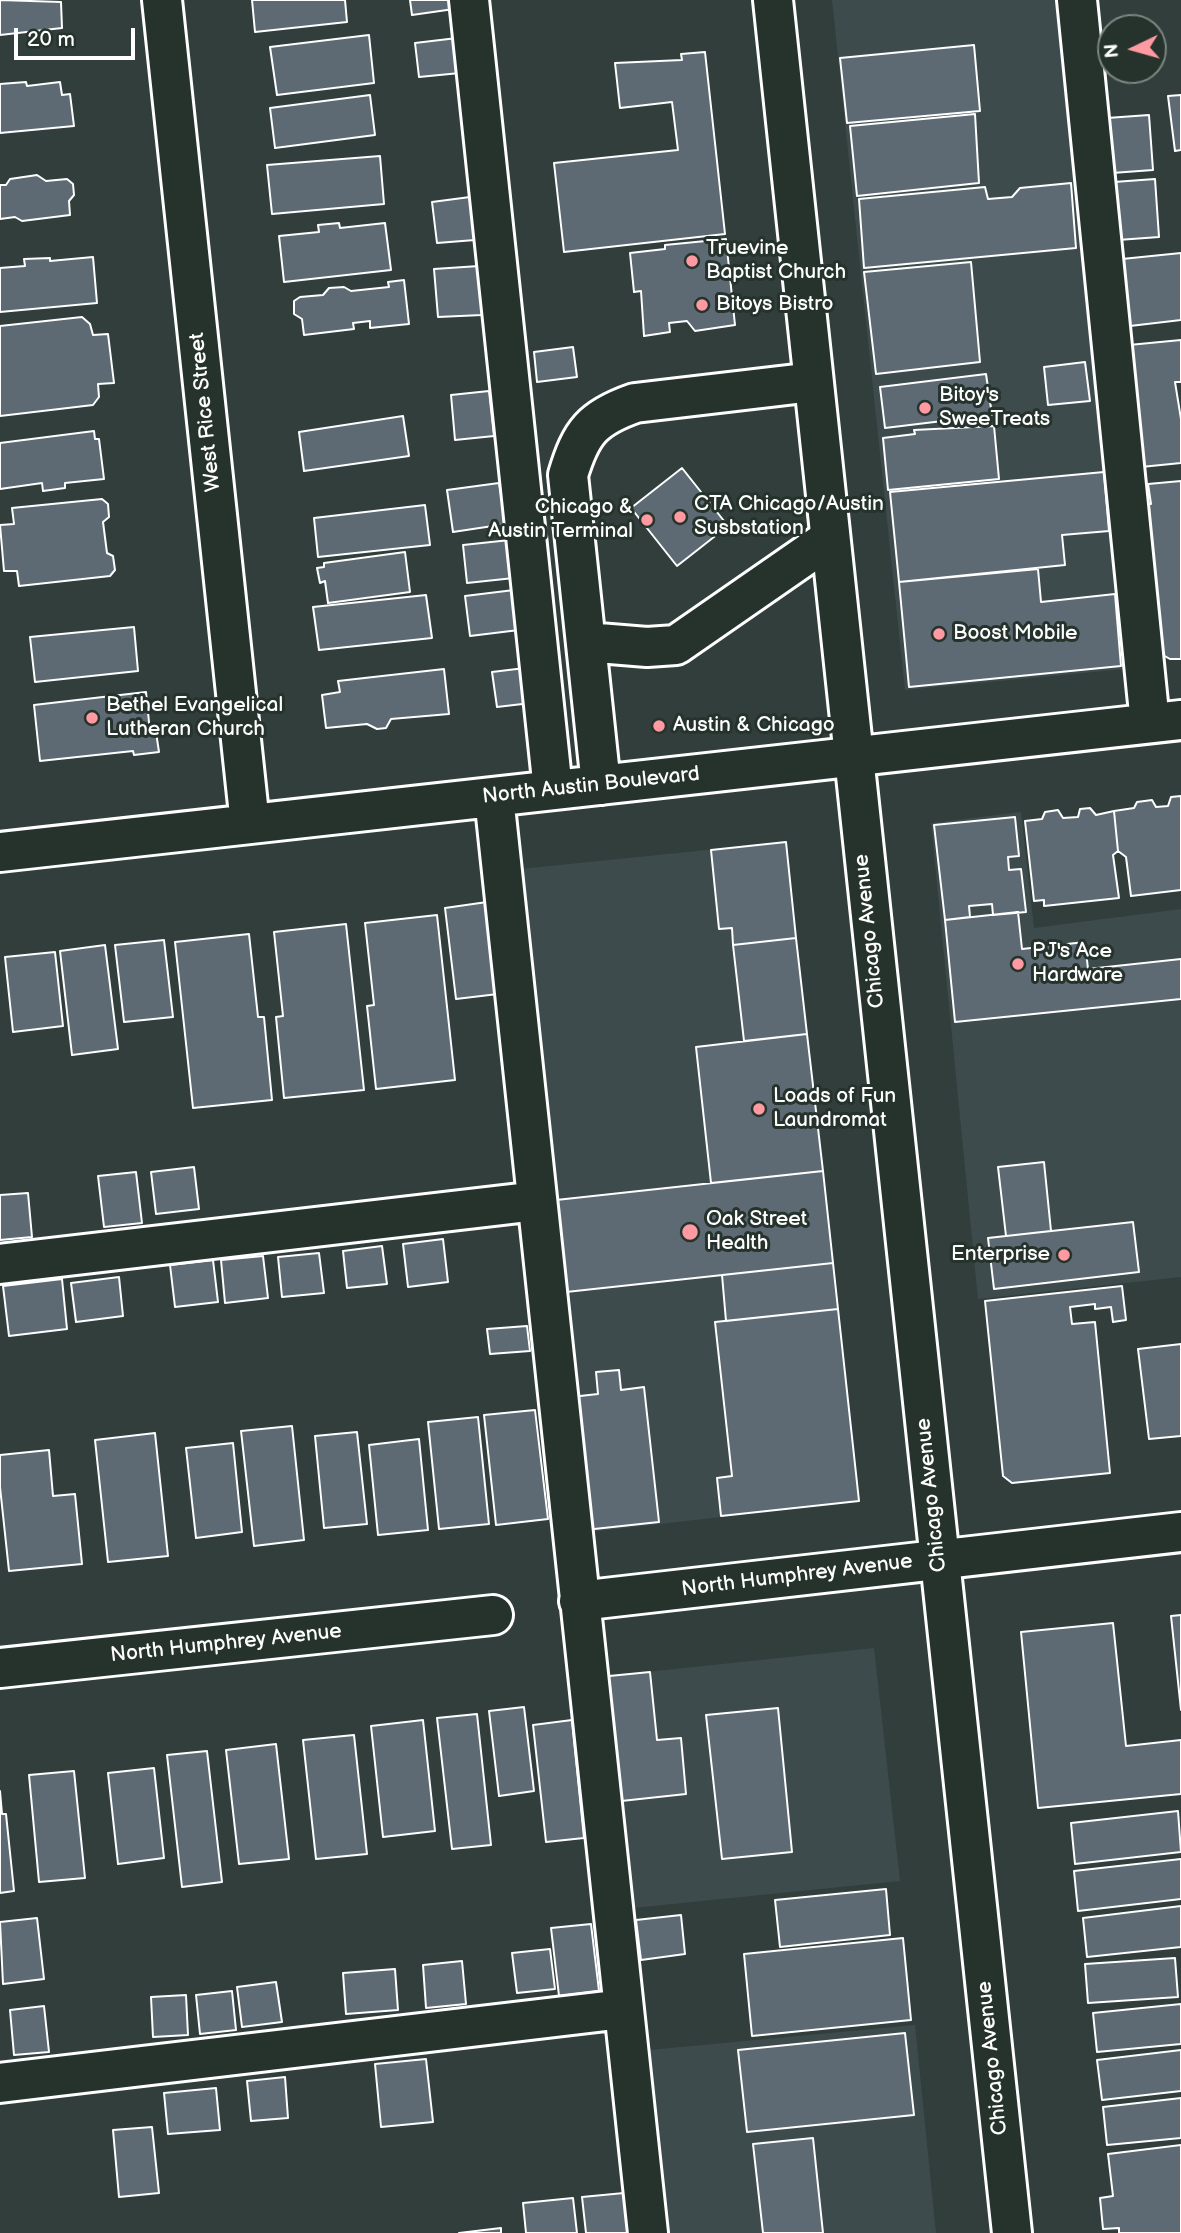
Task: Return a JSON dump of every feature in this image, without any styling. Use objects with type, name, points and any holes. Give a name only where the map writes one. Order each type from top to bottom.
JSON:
[{"type":"street","name":"West Rice Street","points":[[162,0],[250,824]]},
{"type":"street","points":[[469,0],[553,790]]},
{"type":"street","name":"Chicago Avenue","points":[[773,0],[1012,2233]]},
{"type":"street","points":[[1077,0],[1165,722]]},
{"type":"street","points":[[601,785],[568,475],[577,445],[591,426],[609,412],[635,403],[813,382]]},
{"type":"street","points":[[586,642],[647,647],[676,645],[829,539]]},
{"type":"street","name":"North Austin Boulevard","points":[[0,852],[1165,722]]},
{"type":"street","points":[[495,797],[648,2233]]},
{"type":"street","points":[[0,1264],[537,1201]]},
{"type":"street","name":"North Humphrey Avenue","points":[[579,1601],[1181,1532]]},
{"type":"street","name":"North Humphrey Avenue","points":[[0,1668],[493,1615]]},
{"type":"street","points":[[0,2083],[623,2008]]},
{"type":"shaded area","points":[[832,0],[1055,0],[1125,669],[905,690]]},
{"type":"shaded area","points":[[1021,812],[1034,928],[1181,909],[1181,1277],[978,1299],[931,823]]},
{"type":"shaded area","points":[[786,842],[859,1501],[582,1533],[510,870]]},
{"type":"shaded area","points":[[874,1648],[900,1881],[623,1909],[599,1677]]},
{"type":"shaded area","points":[[915,2025],[936,2233],[659,2233],[639,2051]]},
{"type":"building","points":[[0,0],[61,2],[62,28],[0,35]]},
{"type":"building","points":[[252,0],[345,0],[347,22],[255,32]]},
{"type":"building","points":[[410,0],[453,0],[454,9],[412,15]]},
{"type":"building","points":[[369,35],[374,83],[277,95],[270,47]]},
{"type":"building","points":[[457,38],[460,73],[419,77],[415,43]]},
{"type":"building","points":[[974,45],[980,111],[847,123],[840,58]]},
{"type":"building","points":[[705,52],[725,234],[564,252],[554,163],[678,150],[672,102],[620,108],[615,63],[682,60],[681,54]]},
{"type":"building","points":[[26,82],[27,86],[60,82],[62,95],[70,94],[74,126],[0,133],[0,84]]},
{"type":"building","points":[[370,95],[375,135],[275,148],[270,108]]},
{"type":"building","points":[[1181,95],[1181,150],[1175,151],[1168,96]]},
{"type":"building","points":[[975,114],[979,183],[857,196],[850,126]]},
{"type":"building","points":[[1149,115],[1153,170],[1112,173],[1107,118]]},
{"type":"building","points":[[380,156],[384,204],[272,214],[267,165]]},
{"type":"building","points":[[37,175],[46,181],[67,179],[73,184],[74,195],[69,201],[70,215],[22,221],[15,217],[0,219],[0,185],[6,185],[10,179]]},
{"type":"building","points":[[1155,179],[1159,237],[1118,240],[1114,182]]},
{"type":"building","points":[[1071,183],[1076,248],[864,268],[859,199],[985,187],[988,199],[1012,197],[1020,188]]},
{"type":"building","points":[[470,197],[475,240],[437,243],[432,202]]},
{"type":"building","points":[[339,223],[340,228],[385,223],[391,270],[284,282],[279,236],[319,232],[318,225]]},
{"type":"building","points":[[726,239],[735,325],[695,331],[687,321],[669,323],[670,332],[644,336],[641,291],[634,292],[630,253],[665,249],[665,245]]},
{"type":"building","points":[[1181,253],[1181,320],[1130,326],[1122,259]]},
{"type":"building","points":[[93,257],[97,303],[0,312],[0,268],[25,266],[24,259],[50,258],[50,261]]},
{"type":"building","points":[[971,262],[980,362],[876,374],[864,272]]},
{"type":"building","points":[[479,266],[482,315],[438,317],[434,269]]},
{"type":"building","points":[[404,280],[409,324],[370,328],[370,321],[353,323],[354,329],[304,335],[302,319],[294,314],[294,301],[300,297],[323,295],[329,288],[344,287],[351,291],[389,287],[388,282]]},
{"type":"building","points":[[82,317],[90,324],[93,335],[108,334],[114,383],[98,384],[99,397],[93,405],[0,416],[0,326]]},
{"type":"building","points":[[1181,340],[1181,382],[1175,382],[1181,419],[1181,463],[1141,467],[1129,345]]},
{"type":"building","points":[[573,347],[577,377],[537,382],[534,352]]},
{"type":"building","points":[[1085,362],[1090,401],[1048,405],[1044,367]]},
{"type":"building","points":[[986,374],[992,415],[885,428],[880,387]]},
{"type":"building","points":[[489,391],[494,436],[455,440],[451,395]]},
{"type":"building","points":[[403,416],[409,456],[304,471],[299,432]]},
{"type":"building","points":[[994,426],[999,479],[888,490],[883,438],[915,434],[914,430]]},
{"type":"building","points":[[94,431],[95,439],[99,439],[104,479],[65,483],[65,488],[43,491],[42,483],[0,489],[0,443]]},
{"type":"building","name":"CTA Chicago/Austin Susbstation","points":[[682,468],[728,526],[677,566],[631,508]]},
{"type":"building","points":[[1104,472],[1109,531],[1062,535],[1065,565],[899,582],[890,492]]},
{"type":"building","points":[[1181,481],[1181,659],[1170,659],[1161,654],[1145,504],[1151,504],[1148,484]]},
{"type":"building","points":[[499,483],[506,524],[453,532],[447,490]]},
{"type":"building","points":[[102,499],[108,504],[109,517],[103,522],[107,553],[113,556],[115,570],[110,576],[19,586],[17,571],[4,571],[0,525],[14,524],[12,508]]},
{"type":"building","points":[[425,505],[430,545],[318,557],[314,518]]},
{"type":"building","points":[[510,540],[514,578],[467,583],[463,545]]},
{"type":"building","points":[[405,552],[410,592],[328,603],[325,581],[320,583],[317,568],[324,567],[324,563]]},
{"type":"building","points":[[1038,569],[1041,602],[1115,594],[1121,666],[909,687],[899,582]]},
{"type":"building","points":[[514,590],[519,630],[470,636],[465,596]]},
{"type":"building","points":[[426,595],[432,638],[319,650],[313,607]]},
{"type":"building","points":[[134,627],[138,671],[35,682],[30,637]]},
{"type":"building","points":[[525,668],[531,703],[497,707],[492,672]]},
{"type":"building","points":[[444,669],[449,714],[391,719],[386,728],[377,729],[367,724],[326,728],[322,695],[340,692],[338,681]]},
{"type":"building","name":"Bethel Evangelical Lutheran Church","points":[[146,692],[150,732],[156,732],[159,752],[134,755],[133,751],[40,761],[34,705]]},
{"type":"building","points":[[1181,796],[1181,890],[1131,896],[1126,857],[1118,851],[1114,811],[1134,808],[1137,802],[1152,800],[1156,807],[1168,806],[1171,797]]},
{"type":"building","points":[[1090,808],[1096,815],[1114,811],[1118,851],[1113,855],[1119,898],[1044,906],[1044,900],[1034,901],[1025,821],[1042,819],[1045,812],[1058,810],[1063,818],[1078,817],[1080,809]]},
{"type":"building","points":[[1015,817],[1019,856],[1008,857],[1009,870],[1021,869],[1026,912],[993,915],[992,904],[969,906],[970,917],[945,920],[934,825]]},
{"type":"building","points":[[786,842],[796,938],[733,945],[732,928],[719,929],[711,850]]},
{"type":"building","points":[[487,902],[498,994],[456,999],[445,908]]},
{"type":"building","name":"PJ's Ace Hardware","points":[[1018,912],[1022,949],[1085,942],[1088,969],[1181,959],[1181,999],[955,1022],[945,920]]},
{"type":"building","points":[[437,915],[455,1080],[376,1089],[367,1006],[374,1005],[365,923]]},
{"type":"building","points":[[346,924],[364,1090],[284,1098],[276,1017],[283,1016],[274,932]]},
{"type":"building","points":[[249,934],[258,1017],[264,1017],[272,1100],[193,1108],[175,942]]},
{"type":"building","points":[[796,938],[807,1034],[744,1041],[733,945]]},
{"type":"building","points":[[164,940],[173,1017],[124,1022],[115,945]]},
{"type":"building","points":[[105,945],[118,1049],[72,1055],[60,951]]},
{"type":"building","points":[[55,952],[63,1026],[13,1032],[5,957]]},
{"type":"building","name":"Loads of Fun Laundromat","points":[[807,1034],[823,1171],[711,1183],[696,1047]]},
{"type":"building","points":[[1044,1162],[1051,1231],[1006,1236],[998,1167]]},
{"type":"building","points":[[194,1167],[199,1209],[156,1214],[151,1172]]},
{"type":"building","name":"Oak Street Health","points":[[823,1171],[833,1263],[557,1293],[547,1201]]},
{"type":"building","points":[[136,1172],[142,1223],[104,1227],[98,1176]]},
{"type":"building","points":[[28,1193],[32,1237],[0,1240],[0,1195]]},
{"type":"building","name":"Enterprise","points":[[1133,1222],[1139,1272],[994,1289],[988,1238]]},
{"type":"building","points":[[443,1239],[448,1282],[408,1287],[403,1244]]},
{"type":"building","points":[[382,1246],[387,1284],[347,1288],[343,1251]]},
{"type":"building","points":[[319,1253],[324,1293],[282,1297],[278,1257]]},
{"type":"building","points":[[263,1256],[268,1298],[225,1303],[221,1260]]},
{"type":"building","points":[[213,1260],[218,1302],[175,1307],[170,1265]]},
{"type":"building","points":[[833,1263],[838,1309],[726,1321],[722,1275]]},
{"type":"building","points":[[119,1277],[123,1316],[76,1322],[71,1283]]},
{"type":"building","points":[[62,1279],[67,1329],[9,1336],[3,1286]]},
{"type":"building","points":[[1122,1286],[1126,1320],[1113,1322],[1111,1307],[1095,1309],[1095,1304],[1070,1307],[1072,1324],[1095,1322],[1110,1473],[1012,1483],[1003,1476],[985,1301]]},
{"type":"building","points":[[838,1309],[859,1501],[721,1516],[717,1478],[732,1476],[715,1322]]},
{"type":"building","points":[[527,1326],[530,1351],[490,1354],[487,1329]]},
{"type":"building","points":[[1181,1344],[1181,1436],[1149,1439],[1138,1349]]},
{"type":"building","points":[[619,1370],[621,1390],[644,1387],[659,1522],[585,1530],[571,1397],[598,1394],[596,1372]]},
{"type":"building","points":[[535,1410],[548,1519],[496,1525],[484,1415]]},
{"type":"building","points":[[478,1417],[489,1524],[439,1529],[428,1422]]},
{"type":"building","points":[[292,1426],[304,1540],[254,1546],[241,1431]]},
{"type":"building","points":[[357,1432],[367,1524],[324,1528],[315,1436]]},
{"type":"building","points":[[155,1433],[168,1556],[108,1562],[95,1440]]},
{"type":"building","points":[[419,1439],[428,1530],[378,1535],[369,1445]]},
{"type":"building","points":[[233,1443],[242,1532],[196,1538],[186,1448]]},
{"type":"building","points":[[49,1450],[53,1496],[75,1494],[82,1564],[9,1571],[0,1487],[0,1455]]},
{"type":"building","points":[[1181,1615],[1181,1710],[1171,1616]]},
{"type":"building","points":[[1113,1623],[1126,1746],[1181,1740],[1181,1794],[1038,1808],[1021,1632]]},
{"type":"building","points":[[650,1672],[657,1740],[681,1738],[686,1794],[612,1802],[599,1677]]},
{"type":"building","points":[[524,1707],[534,1791],[499,1796],[489,1711]]},
{"type":"building","points":[[778,1708],[792,1852],[722,1859],[706,1715]]},
{"type":"building","points":[[477,1714],[491,1845],[452,1849],[437,1718]]},
{"type":"building","points":[[423,1720],[435,1831],[383,1837],[371,1726]]},
{"type":"building","points":[[572,1720],[584,1838],[546,1842],[533,1725]]},
{"type":"building","points":[[354,1735],[367,1854],[316,1859],[303,1740]]},
{"type":"building","points":[[276,1744],[289,1859],[239,1864],[226,1750]]},
{"type":"building","points":[[207,1751],[222,1882],[182,1887],[167,1755]]},
{"type":"building","points":[[154,1768],[164,1858],[118,1864],[108,1773]]},
{"type":"building","points":[[74,1771],[85,1878],[39,1882],[29,1775]]},
{"type":"building","points":[[0,1791],[2,1814],[6,1814],[14,1891],[0,1893]]},
{"type":"building","points":[[1178,1811],[1181,1852],[1075,1864],[1071,1823]]},
{"type":"building","points":[[1181,1859],[1181,1899],[1078,1911],[1074,1871]]},
{"type":"building","points":[[886,1889],[890,1935],[780,1947],[775,1900]]},
{"type":"building","points":[[1181,1906],[1181,1947],[1087,1957],[1083,1918]]},
{"type":"building","points":[[681,1915],[685,1954],[641,1960],[636,1920]]},
{"type":"building","points":[[37,1918],[44,1979],[3,1984],[0,1922]]},
{"type":"building","points":[[591,1924],[599,1991],[559,1996],[551,1928]]},
{"type":"building","points":[[903,1938],[911,2020],[752,2036],[744,1954]]},
{"type":"building","points":[[550,1949],[555,1989],[517,1993],[512,1953]]},
{"type":"building","points":[[1175,1958],[1178,1997],[1088,2003],[1085,1964]]},
{"type":"building","points":[[462,1961],[466,2004],[426,2008],[423,1965]]},
{"type":"building","points":[[395,1969],[398,2010],[346,2014],[343,1973]]},
{"type":"building","points":[[276,1982],[282,2022],[242,2027],[237,1987]]},
{"type":"building","points":[[232,1991],[236,2030],[200,2034],[196,1995]]},
{"type":"building","points":[[186,1995],[188,2035],[153,2037],[151,1997]]},
{"type":"building","points":[[1181,2004],[1181,2044],[1097,2052],[1093,2013]]},
{"type":"building","points":[[44,2006],[49,2052],[14,2055],[10,2010]]},
{"type":"building","points":[[905,2033],[914,2115],[747,2132],[738,2050]]},
{"type":"building","points":[[1181,2050],[1181,2091],[1102,2100],[1097,2060]]},
{"type":"building","points":[[426,2059],[433,2122],[381,2127],[375,2064]]},
{"type":"building","points":[[285,2077],[288,2118],[251,2121],[247,2081]]},
{"type":"building","points":[[216,2088],[220,2130],[168,2134],[164,2093]]},
{"type":"building","points":[[1181,2098],[1181,2138],[1107,2145],[1103,2107]]},
{"type":"building","points":[[152,2127],[159,2193],[119,2197],[113,2130]]},
{"type":"building","points":[[813,2138],[823,2233],[763,2233],[753,2144]]},
{"type":"building","points":[[1181,2145],[1181,2233],[1119,2233],[1119,2228],[1103,2229],[1100,2198],[1113,2196],[1108,2154]]},
{"type":"building","points":[[624,2193],[628,2233],[586,2233],[582,2197]]},
{"type":"building","points":[[573,2198],[577,2233],[526,2233],[523,2203]]},
{"type":"building","points":[[501,2228],[501,2233],[459,2233]]},
{"type":"place","name":"Truevine Baptist Church","points":[[692,261]]},
{"type":"place","name":"Bitoys Bistro","points":[[702,305]]},
{"type":"place","name":"Bitoy's SweeTreats","points":[[925,408]]},
{"type":"place","name":"CTA Chicago/Austin Susbstation","points":[[680,517]]},
{"type":"place","name":"Chicago & Austin Terminal","points":[[647,520]]},
{"type":"place","name":"Boost Mobile","points":[[939,634]]},
{"type":"place","name":"Bethel Evangelical Lutheran Church","points":[[92,718]]},
{"type":"place","name":"Austin & Chicago","points":[[659,726]]},
{"type":"place","name":"PJ's Ace Hardware","points":[[1018,964]]},
{"type":"place","name":"Loads of Fun Laundromat","points":[[759,1109]]},
{"type":"place","name":"Oak Street Health","points":[[690,1232]]},
{"type":"place","name":"Enterprise","points":[[1064,1255]]}]
